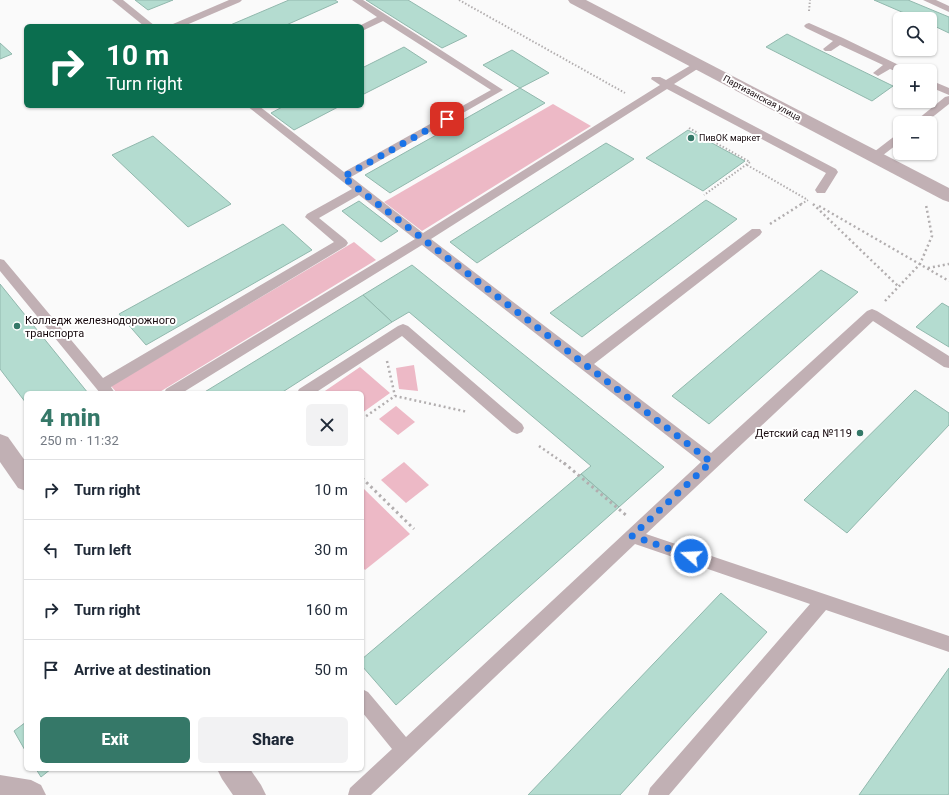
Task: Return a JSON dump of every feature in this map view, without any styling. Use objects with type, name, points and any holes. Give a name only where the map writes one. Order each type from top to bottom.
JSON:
[{"type":"street","name":"Партизанская улица","points":[[575,0],[874,157],[947,193]]},
{"type":"street","points":[[0,444],[24,478]]},
{"type":"street","points":[[233,771],[251,795]]},
{"type":"street","points":[[0,790],[31,795]]},
{"type":"lane","points":[[117,0],[147,24]]},
{"type":"lane","points":[[181,24],[237,0]]},
{"type":"lane","points":[[343,177],[498,90],[357,0]]},
{"type":"lane","points":[[928,0],[949,9]]},
{"type":"lane","points":[[364,27],[384,18]]},
{"type":"lane","points":[[809,26],[893,67]]},
{"type":"lane","points":[[828,49],[840,40]]},
{"type":"lane","points":[[174,391],[423,239],[641,102],[662,82],[698,64]]},
{"type":"lane","points":[[878,73],[889,65]]},
{"type":"lane","points":[[662,82],[832,172],[821,190]]},
{"type":"lane","points":[[937,86],[949,92]]},
{"type":"lane","points":[[927,116],[949,99]]},
{"type":"lane","points":[[255,108],[711,462]]},
{"type":"lane","points":[[874,157],[893,142]]},
{"type":"lane","points":[[0,263],[105,389],[342,243],[311,218],[359,190]]},
{"type":"lane","points":[[584,364],[756,232]]},
{"type":"lane","points":[[357,795],[636,532],[872,314],[949,363]]},
{"type":"lane","points":[[307,391],[403,329],[513,424]]},
{"type":"lane","points":[[636,532],[823,601],[949,644]]},
{"type":"lane","points":[[657,795],[823,601]]},
{"type":"lane","points":[[364,700],[405,750]]},
{"type":"path","points":[[459,0],[641,102]]},
{"type":"path","points":[[689,128],[750,162],[704,195]]},
{"type":"path","points":[[747,165],[949,280]]},
{"type":"path","points":[[872,314],[920,264],[932,236],[925,198],[920,188],[912,180],[914,177]]},
{"type":"path","points":[[756,232],[808,200]]},
{"type":"path","points":[[808,200],[899,287]]},
{"type":"path","points":[[927,268],[949,264]]},
{"type":"path","points":[[383,342],[395,396]]},
{"type":"path","points":[[364,418],[395,396],[513,424]]},
{"type":"path","points":[[539,446],[559,459],[636,532]]},
{"type":"path","points":[[364,480],[414,528]]},
{"type":"shaded area","points":[[553,104],[591,126],[422,231],[384,202]]},
{"type":"shaded area","points":[[354,242],[376,260],[161,391],[115,391],[111,386]]},
{"type":"shaded area","points":[[414,365],[418,391],[399,389],[396,368]]},
{"type":"shaded area","points":[[360,367],[390,393],[364,412],[364,391],[325,391]]},
{"type":"shaded area","points":[[396,406],[415,422],[398,435],[379,419]]},
{"type":"shaded area","points":[[404,462],[429,485],[406,503],[381,480]]},
{"type":"shaded area","points":[[364,489],[410,534],[365,570],[364,569]]},
{"type":"building","points":[[135,0],[173,0],[148,10]]},
{"type":"building","points":[[289,0],[335,0],[338,2],[288,24],[233,24]]},
{"type":"building","points":[[366,0],[408,0],[467,36],[442,48]]},
{"type":"building","points":[[874,0],[908,0],[937,12],[902,12]]},
{"type":"building","points":[[937,12],[949,17],[949,33],[937,27]]},
{"type":"building","points":[[787,34],[893,86],[872,101],[766,47]]},
{"type":"building","points":[[0,43],[12,54],[0,59]]},
{"type":"building","points":[[404,47],[427,62],[364,94],[364,67]]},
{"type":"building","points":[[512,50],[549,73],[520,88],[483,65]]},
{"type":"building","points":[[520,88],[545,103],[390,193],[365,175]]},
{"type":"building","points":[[280,108],[336,108],[294,130],[271,113]]},
{"type":"building","points":[[688,130],[745,161],[703,191],[646,158]]},
{"type":"building","points":[[153,136],[231,204],[188,227],[112,155]]},
{"type":"building","points":[[606,143],[634,159],[477,263],[450,242]]},
{"type":"building","points":[[706,200],[737,219],[582,337],[550,313]]},
{"type":"building","points":[[359,201],[398,231],[381,242],[342,211]]},
{"type":"building","points":[[283,224],[312,250],[146,345],[119,314]]},
{"type":"building","points":[[412,265],[664,467],[619,507],[581,474],[591,466],[409,312],[392,322],[363,295]]},
{"type":"building","points":[[821,270],[858,292],[709,424],[672,396]]},
{"type":"building","name":"Колледж железнодорожного транспорта","points":[[0,284],[86,391],[24,391],[24,400],[0,369]]},
{"type":"building","points":[[363,295],[392,322],[284,391],[206,391]]},
{"type":"building","points":[[942,303],[949,307],[949,347],[916,327]]},
{"type":"building","points":[[915,390],[949,413],[949,425],[847,533],[804,500]]},
{"type":"building","points":[[581,474],[619,507],[396,705],[364,668],[364,657]]},
{"type":"building","points":[[721,593],[767,632],[620,795],[528,795]]},
{"type":"building","points":[[949,668],[948,795],[859,795]]},
{"type":"building","points":[[24,724],[24,748],[14,731]]},
{"type":"building","points":[[37,771],[48,771],[41,777]]},
{"type":"place","name":"ПивОК маркет","points":[[691,138]]},
{"type":"place","name":"Колледж железнодорожного транспорта","points":[[17,326]]},
{"type":"place","name":"Детский сад №119","points":[[860,433]]},
{"type":"route","points":[[447,119],[343,177],[711,462],[632,536],[691,556]]}]
